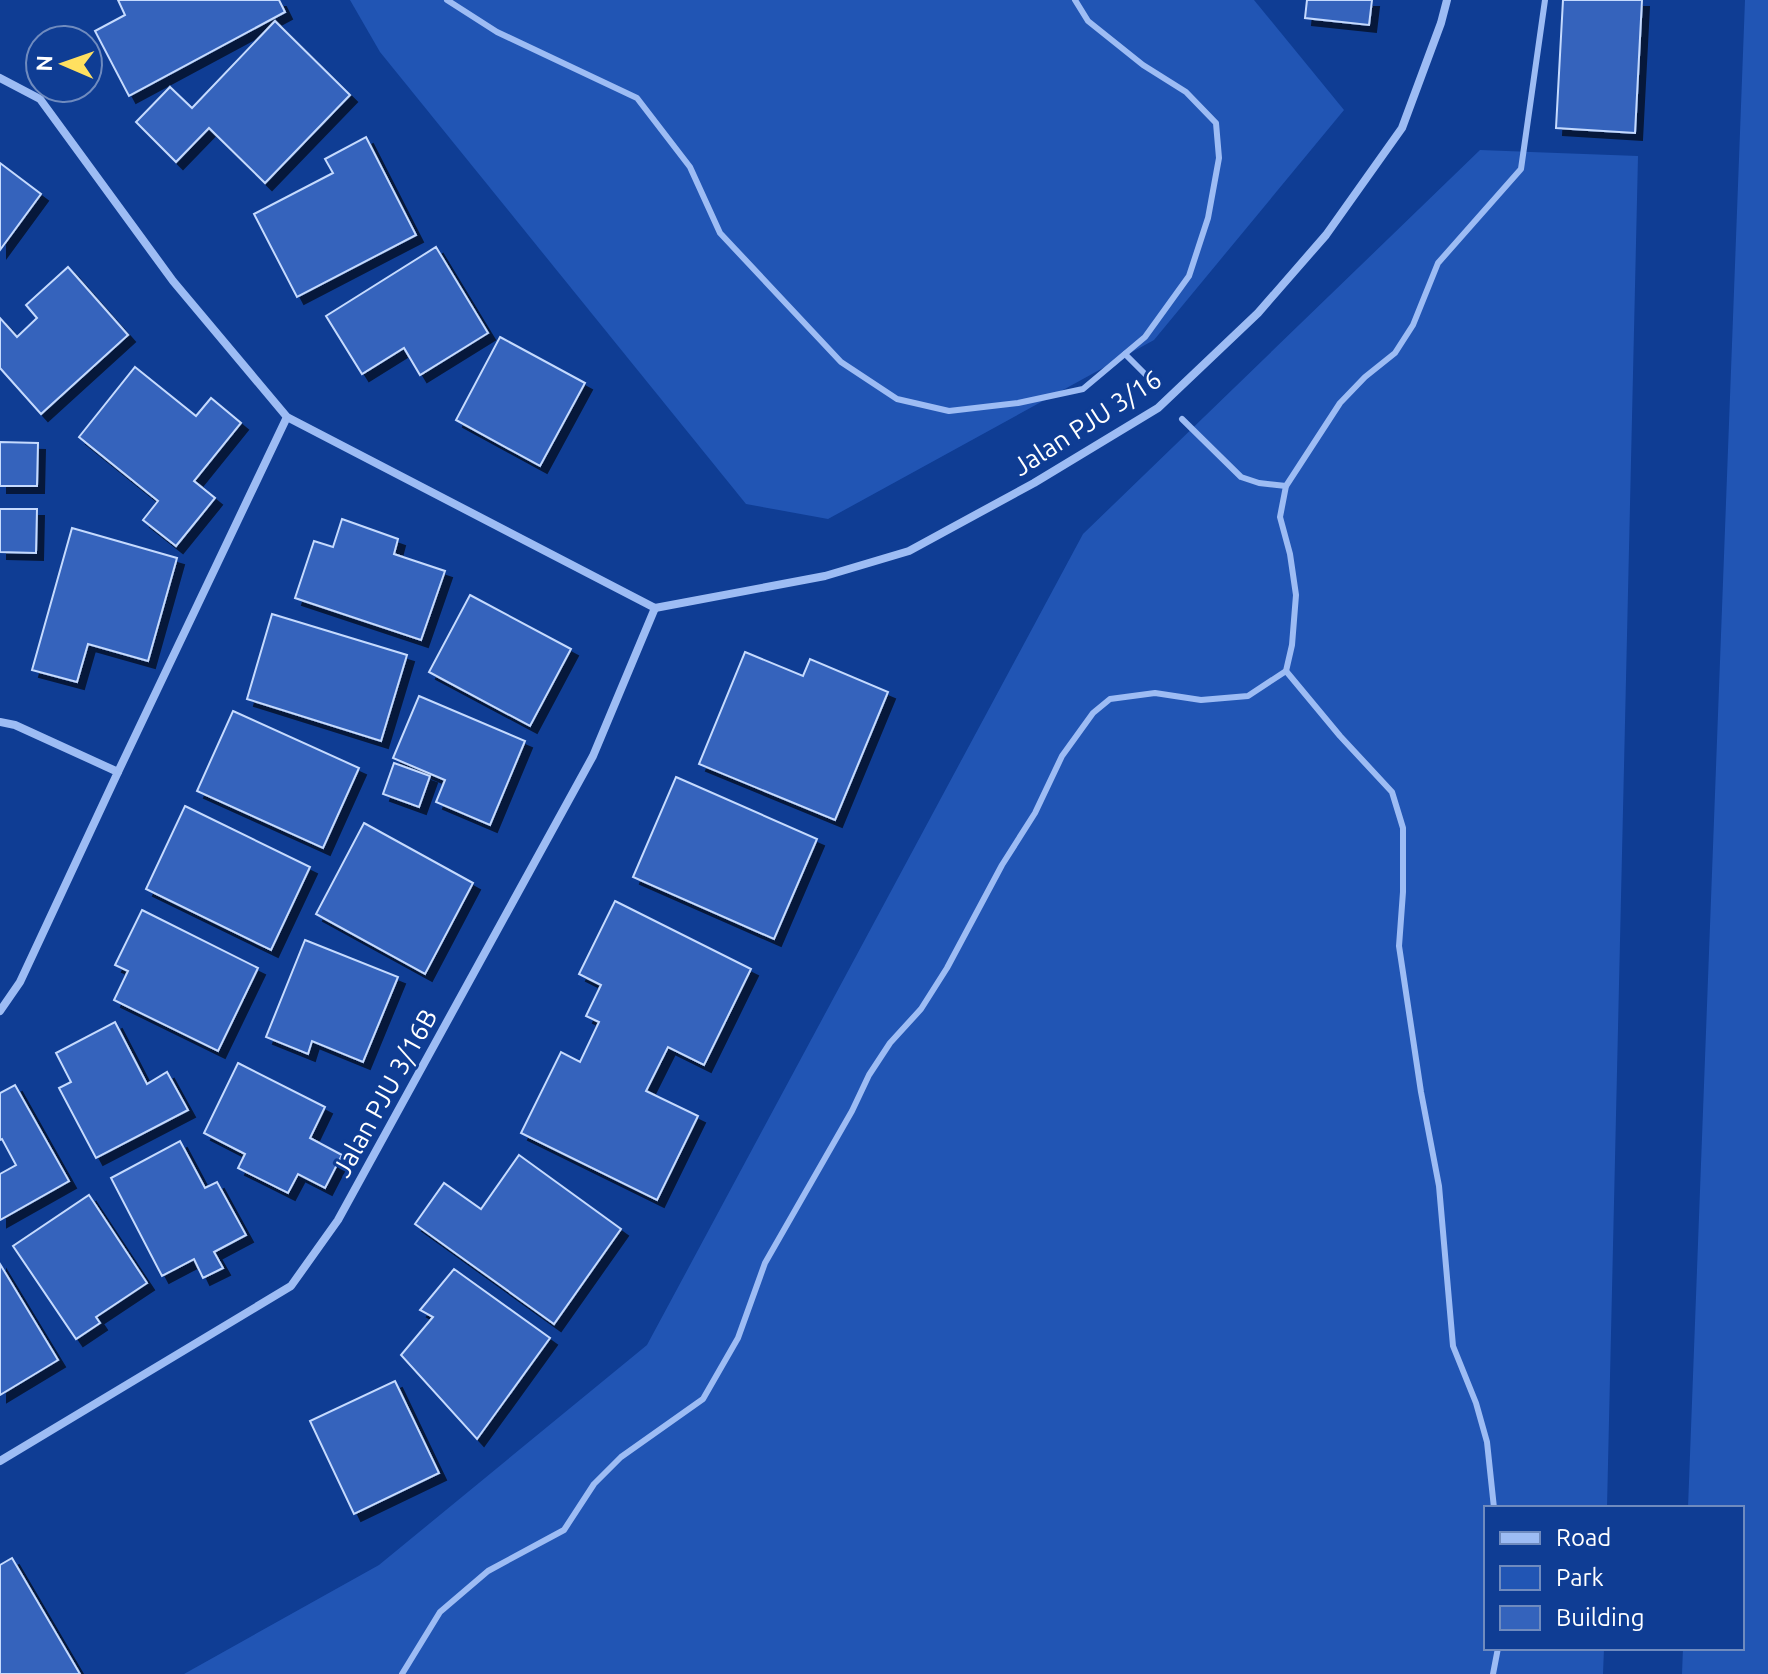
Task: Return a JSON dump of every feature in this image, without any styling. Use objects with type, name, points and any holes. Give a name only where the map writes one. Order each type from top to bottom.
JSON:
[{"type":"street","name":"Jalan PJU 3/16","points":[[655,608],[825,576],[909,551],[1034,483],[1158,408],[1258,313],[1326,235],[1402,128],[1447,0]]},
{"type":"street","points":[[0,78],[40,99],[173,281],[287,417],[655,608]]},
{"type":"street","points":[[0,1011],[20,982],[287,417]]},
{"type":"street","name":"Jalan PJU 3/16B","points":[[0,1461],[291,1286],[338,1220],[593,756],[655,608]]},
{"type":"street","points":[[0,722],[15,725],[118,772]]},
{"type":"lane","points":[[447,0],[497,32],[637,98],[690,167],[720,233],[841,362],[897,399],[949,411],[1018,403],[1083,389],[1145,337],[1189,276],[1208,218],[1219,158],[1216,123],[1186,92],[1143,65],[1088,21],[1075,0]]},
{"type":"lane","points":[[402,1674],[440,1612],[488,1571],[564,1530],[594,1484],[621,1457],[703,1399],[738,1338],[765,1263],[852,1111],[869,1075],[890,1043],[921,1009],[947,968],[1002,865],[1035,813],[1062,756],[1093,713],[1110,699],[1155,693],[1201,700],[1248,696],[1286,671],[1292,645],[1296,595],[1280,517],[1286,486],[1340,403],[1365,377],[1395,353],[1413,325],[1438,263],[1521,169],[1545,0]]},
{"type":"lane","points":[[1125,354],[1153,382]]},
{"type":"lane","points":[[1182,419],[1241,477],[1286,486]]},
{"type":"lane","points":[[1286,671],[1392,792],[1403,828],[1399,946],[1439,1186],[1453,1346],[1476,1403],[1487,1442],[1494,1506]]},
{"type":"lane","points":[[1493,1674],[1498,1650]]},
{"type":"green space","points":[[350,0],[1254,0],[1344,110],[1154,340],[828,519],[746,504],[380,52]]},
{"type":"green space","points":[[1745,0],[1768,0],[1768,1674],[1682,1674],[1683,1650],[1744,1650],[1744,1506],[1688,1506]]},
{"type":"green space","points":[[1480,150],[1638,156],[1607,1506],[1484,1506],[1484,1650],[1604,1650],[1603,1674],[184,1674],[379,1565],[647,1345],[1083,534]]},
{"type":"building","points":[[118,0],[279,0],[285,12],[129,96],[104,48],[104,26],[125,15]]},
{"type":"building","points":[[1307,0],[1372,0],[1369,25],[1305,18]]},
{"type":"building","points":[[1563,0],[1642,0],[1635,133],[1556,128]]},
{"type":"building","points":[[275,21],[350,95],[265,183],[209,128],[176,162],[136,122],[170,87],[192,108]]},
{"type":"building","points":[[366,137],[416,235],[297,297],[254,214],[333,173],[325,159]]},
{"type":"building","points":[[0,163],[41,194],[0,250]]},
{"type":"building","points":[[436,247],[488,333],[420,375],[404,348],[362,374],[326,316]]},
{"type":"building","points":[[68,267],[128,335],[41,414],[0,368],[0,318],[17,337],[37,318],[26,305]]},
{"type":"building","points":[[500,337],[585,383],[540,466],[456,420]]},
{"type":"building","points":[[135,367],[196,416],[211,398],[241,423],[194,481],[215,498],[176,546],[143,520],[158,501],[79,437]]},
{"type":"building","points":[[0,442],[38,443],[37,486],[0,486]]},
{"type":"building","points":[[0,509],[37,509],[36,553],[0,552]]},
{"type":"building","points":[[342,519],[398,539],[394,554],[445,571],[421,640],[295,598],[314,541],[333,547]]},
{"type":"building","points":[[72,528],[177,558],[148,661],[88,644],[77,682],[32,670]]},
{"type":"building","points":[[470,595],[571,649],[530,726],[429,672]]},
{"type":"building","points":[[272,614],[407,655],[381,741],[247,699]]},
{"type":"building","points":[[745,652],[803,676],[810,659],[888,692],[835,820],[699,764]]},
{"type":"building","points":[[419,696],[525,741],[490,825],[436,802],[445,780],[393,758]]},
{"type":"building","points":[[233,711],[359,768],[323,848],[197,791]]},
{"type":"building","points":[[394,763],[430,776],[419,807],[383,794]]},
{"type":"building","points":[[676,777],[817,839],[774,939],[633,877]]},
{"type":"building","points":[[185,806],[310,867],[271,950],[146,889]]},
{"type":"building","points":[[364,823],[473,883],[425,974],[316,914]]},
{"type":"building","points":[[615,901],[751,969],[704,1065],[668,1047],[646,1091],[698,1116],[657,1200],[521,1133],[561,1052],[580,1062],[599,1022],[586,1016],[601,985],[579,974]]},
{"type":"building","points":[[142,910],[258,968],[218,1051],[114,1000],[128,971],[115,965]]},
{"type":"building","points":[[305,940],[398,977],[363,1062],[312,1041],[308,1054],[266,1037]]},
{"type":"building","points":[[115,1022],[147,1084],[167,1072],[188,1110],[96,1158],[59,1088],[71,1082],[56,1053]]},
{"type":"building","points":[[238,1063],[325,1107],[310,1138],[342,1155],[325,1188],[298,1174],[288,1193],[238,1168],[245,1154],[204,1133]]},
{"type":"building","points":[[15,1085],[69,1181],[0,1220],[0,1174],[16,1165],[0,1140],[0,1093]]},
{"type":"building","points":[[180,1141],[205,1188],[217,1182],[246,1235],[214,1252],[223,1268],[203,1278],[194,1259],[162,1276],[111,1178]]},
{"type":"building","points":[[519,1155],[621,1229],[554,1324],[415,1224],[444,1183],[481,1209]]},
{"type":"building","points":[[89,1195],[147,1283],[96,1317],[100,1323],[76,1339],[13,1246]]},
{"type":"building","points":[[0,1264],[58,1360],[0,1395]]},
{"type":"building","points":[[454,1269],[550,1338],[477,1439],[401,1355],[433,1317],[420,1310]]},
{"type":"building","points":[[395,1381],[439,1473],[354,1514],[310,1421]]},
{"type":"building","points":[[12,1558],[80,1674],[0,1674],[0,1565]]}]
